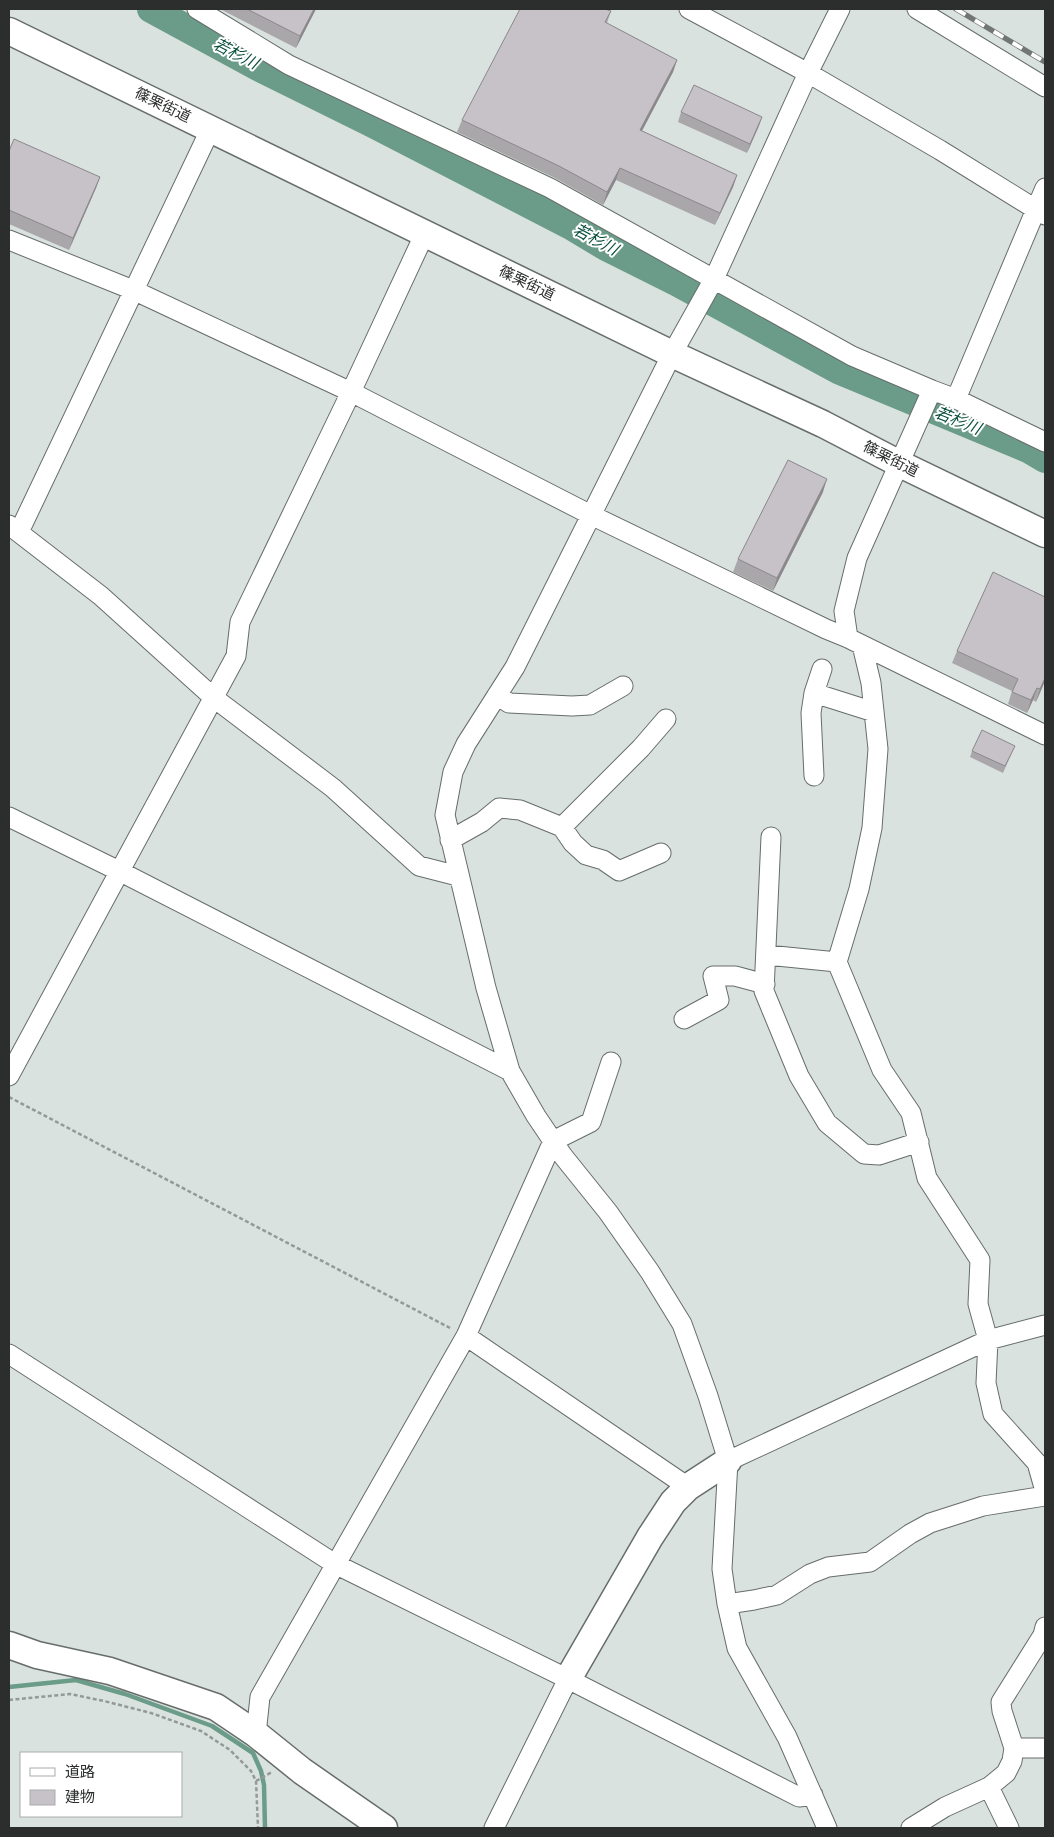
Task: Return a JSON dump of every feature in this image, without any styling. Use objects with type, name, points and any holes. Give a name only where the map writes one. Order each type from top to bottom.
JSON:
[{"type":"main road","name":"篠栗街道","points":[[9,31],[672,354],[823,424],[900,464],[1045,534]]},
{"type":"main road","points":[[568,1679],[650,1536],[673,1502],[688,1487],[728,1461]]},
{"type":"main road","points":[[9,1645],[36,1655],[110,1671],[216,1707],[256,1734],[302,1771],[384,1828]]},
{"type":"street","points":[[197,9],[289,65],[550,188],[852,356],[956,399],[1045,442]]},
{"type":"street","points":[[689,9],[808,73],[940,150],[1041,213]]},
{"type":"street","points":[[827,1828],[787,1737],[737,1648],[726,1604],[722,1569],[728,1461],[708,1396],[682,1324],[650,1272],[608,1212],[563,1156],[536,1116],[510,1071],[486,988],[445,815],[453,772],[466,744],[515,667],[672,354],[714,279],[808,73],[840,9]]},
{"type":"street","points":[[917,9],[1045,87]]},
{"type":"street","points":[[211,128],[133,290],[14,528],[101,596],[214,698],[333,788],[419,866],[458,876]]},
{"type":"street","points":[[956,399],[1041,213],[1045,188]]},
{"type":"street","points":[[9,1076],[236,656],[240,622],[425,233]]},
{"type":"street","points":[[9,240],[133,290],[351,392],[591,515],[826,629],[855,641],[1045,736]]},
{"type":"street","points":[[932,390],[857,558],[844,611],[871,683],[878,749],[872,828],[859,889],[836,962],[882,1070],[911,1113],[927,1178],[980,1260],[978,1304],[988,1340],[986,1383],[993,1414],[1037,1463],[1045,1491]]},
{"type":"street","points":[[814,776],[811,713],[814,694],[822,669]]},
{"type":"street","points":[[497,695],[509,703],[590,705],[623,686]]},
{"type":"street","points":[[814,694],[874,712]]},
{"type":"street","points":[[562,827],[641,748],[666,719]]},
{"type":"street","points":[[450,840],[482,822],[499,808],[520,810],[562,827],[573,843],[586,855],[603,860],[619,871],[662,853]]},
{"type":"street","points":[[9,817],[120,871],[510,1071]]},
{"type":"street","points":[[771,837],[764,991],[799,1076],[827,1122],[864,1154],[880,1155],[918,1142]]},
{"type":"street","points":[[767,955],[836,962]]},
{"type":"street","points":[[684,1019],[720,1000],[713,976],[735,976],[765,984]]},
{"type":"street","points":[[256,1734],[260,1697],[466,1336],[553,1141],[591,1122],[611,1062]]},
{"type":"street","points":[[728,1461],[988,1340],[1045,1325]]},
{"type":"street","points":[[466,1336],[688,1487]]},
{"type":"street","points":[[9,1354],[335,1564],[568,1679],[799,1797],[813,1794]]},
{"type":"street","points":[[726,1604],[777,1595],[810,1574],[828,1567],[870,1562],[910,1534],[955,1515],[983,1506],[1045,1496]]},
{"type":"street","points":[[911,1828],[945,1807],[989,1787],[1006,1773],[1012,1761],[1014,1748],[1001,1702],[1043,1635],[1045,1627]]},
{"type":"street","points":[[494,1828],[568,1679]]},
{"type":"street","points":[[1014,1748],[1045,1748]]},
{"type":"street","points":[[989,1787],[1009,1828]]},
{"type":"path","points":[[9,1097],[466,1336]]},
{"type":"path","points":[[9,1700],[70,1694],[104,1700],[201,1730],[230,1750],[251,1771],[256,1781],[258,1828]]},
{"type":"building","points":[[247,9],[314,9],[300,36]]},
{"type":"building","points":[[520,9],[605,9],[611,11],[605,22],[677,60],[640,130],[737,175],[720,213],[620,168],[607,192],[559,166],[462,120]]},
{"type":"building","points":[[694,85],[762,117],[750,144],[681,112]]},
{"type":"building","points":[[14,139],[100,177],[73,238],[9,210],[9,151]]},
{"type":"building","points":[[788,460],[827,479],[777,578],[738,559]]},
{"type":"building","points":[[993,572],[1045,597],[1045,678],[1040,689],[1037,688],[1031,700],[1012,692],[1018,679],[957,651]]},
{"type":"building","points":[[982,730],[1015,746],[1005,766],[972,751]]},
{"type":"waterway","name":"若杉川","points":[[151,9],[256,66],[571,226],[606,247],[676,282],[838,370],[1028,449],[1045,459]]},
{"type":"waterway","points":[[9,1687],[76,1680],[125,1694],[212,1726],[253,1753],[261,1771],[264,1785],[265,1828]]},
{"type":"railway","points":[[956,9],[1045,62]]}]
